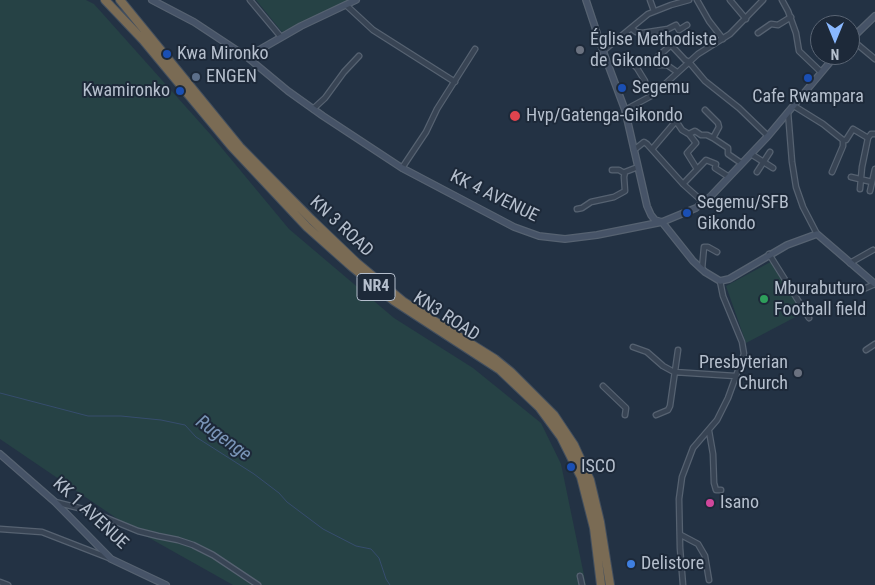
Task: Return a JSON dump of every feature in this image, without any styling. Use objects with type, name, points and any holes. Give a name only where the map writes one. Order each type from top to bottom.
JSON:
[{"type":"highway","name":"KN3 ROAD","points":[[105,0],[137,33],[231,146],[307,227],[354,265],[394,302],[500,370],[539,407],[561,437],[581,477],[594,528],[601,585]]},
{"type":"highway","name":"KN 3 ROAD","points":[[120,0],[240,147],[354,265],[404,302],[495,359],[525,384],[554,415],[574,445],[590,480],[600,522],[610,585]]},
{"type":"main road","name":"KK 4 AVENUE","points":[[152,0],[194,22],[247,57],[313,109],[402,168],[507,223],[539,236],[565,239],[597,235],[662,222],[686,213],[703,202],[768,136],[827,65]]},
{"type":"main road","points":[[247,57],[281,37],[356,0]]},
{"type":"main road","points":[[586,0],[625,110],[647,206],[655,220],[662,222],[693,261],[720,281],[729,279],[787,245],[817,234],[875,284]]},
{"type":"main road","points":[[860,30],[875,16]]},
{"type":"main road","name":"KK 1 AVENUE","points":[[0,454],[55,502],[111,559],[166,585]]},
{"type":"street","points":[[250,0],[281,37]]},
{"type":"street","points":[[650,0],[654,11]]},
{"type":"street","points":[[603,52],[654,11],[689,0]]},
{"type":"street","points":[[697,0],[709,21],[723,39]]},
{"type":"street","points":[[730,0],[746,20]]},
{"type":"street","points":[[625,110],[653,95],[698,54],[723,39],[746,20],[763,0]]},
{"type":"street","points":[[782,0],[791,17],[799,51],[820,72]]},
{"type":"street","points":[[346,5],[373,30],[455,82]]},
{"type":"street","points":[[758,33],[771,24],[778,26],[791,17]]},
{"type":"street","points":[[631,28],[636,32],[642,33],[668,29],[676,25],[679,30],[688,25]]},
{"type":"street","points":[[677,72],[668,65],[659,65],[655,59],[671,45],[705,80],[739,108],[768,136]]},
{"type":"street","points":[[860,48],[875,59]]},
{"type":"street","points":[[402,168],[426,132],[437,109],[475,49]]},
{"type":"street","points":[[313,109],[325,98],[359,56]]},
{"type":"street","points":[[631,62],[653,95]]},
{"type":"street","points":[[794,106],[823,124],[843,140]]},
{"type":"street","points":[[705,110],[718,123],[719,127],[713,138]]},
{"type":"street","points":[[788,112],[796,187],[803,207],[817,234]]},
{"type":"street","points":[[669,114],[696,143],[688,153],[697,170]]},
{"type":"street","points":[[653,148],[676,121]]},
{"type":"street","points":[[843,140],[846,140],[853,129],[868,138]]},
{"type":"street","points":[[689,134],[695,131],[700,135],[707,135],[713,138],[728,148],[728,154],[741,163]]},
{"type":"street","points":[[860,189],[865,146],[871,134],[875,134]]},
{"type":"street","points":[[832,172],[843,146],[843,140]]},
{"type":"street","points":[[634,150],[645,142],[653,148],[683,184],[703,202]]},
{"type":"street","points":[[757,172],[764,164],[770,152]]},
{"type":"street","points":[[751,154],[772,168]]},
{"type":"street","points":[[683,184],[706,160],[716,164],[715,168],[729,177]]},
{"type":"street","points":[[624,173],[638,167]]},
{"type":"street","points":[[870,191],[875,169]]},
{"type":"street","points":[[612,170],[619,170],[624,173]]},
{"type":"street","points":[[577,209],[591,202],[614,197],[625,192],[624,173]]},
{"type":"street","points":[[851,177],[872,182]]},
{"type":"street","points":[[702,269],[704,248],[708,247],[717,252]]},
{"type":"street","points":[[850,263],[873,250]]},
{"type":"street","points":[[769,254],[809,318]]},
{"type":"street","points":[[684,585],[679,499],[682,477],[693,448],[717,420],[728,398],[744,354],[742,342],[723,296],[720,281]]},
{"type":"street","points":[[859,291],[875,284]]},
{"type":"street","points":[[866,350],[875,344]]},
{"type":"street","points":[[633,347],[647,352],[663,366],[674,372],[735,376]]},
{"type":"street","points":[[656,415],[668,410],[670,406],[678,350]]},
{"type":"street","points":[[603,386],[626,408],[625,415]]},
{"type":"street","points":[[709,431],[713,454],[714,483],[716,490],[721,490]]},
{"type":"street","points":[[55,502],[87,510],[138,531],[193,545],[213,555],[258,585]]},
{"type":"street","points":[[0,529],[42,532],[111,559]]},
{"type":"street","points":[[681,535],[698,544],[705,556],[709,580]]},
{"type":"street","points":[[580,576],[582,585]]},
{"type":"street","points":[[0,582],[8,585]]},
{"type":"green space","points":[[0,0],[86,0],[94,4],[211,135],[289,229],[394,318],[473,368],[541,423],[561,464],[586,585],[233,585],[128,526],[0,439]]},
{"type":"green space","points":[[256,0],[349,0],[282,32]]},
{"type":"green space","name":"Mburabuturo Football field","points":[[776,259],[805,312],[746,343],[726,286]]},
{"type":"waterway","name":"Rugenge","points":[[0,393],[88,416],[121,416],[161,420],[185,425],[196,437],[254,474],[323,529],[356,546],[371,549],[379,558],[390,585]]},
{"type":"place","name":"Église Methodiste de Gikondo","points":[[580,50]]},
{"type":"place","name":"Kwa Mironko","points":[[167,54]]},
{"type":"place","name":"ENGEN","points":[[196,77]]},
{"type":"place","name":"Cafe Rwampara","points":[[808,78]]},
{"type":"place","name":"Segemu","points":[[622,88]]},
{"type":"place","name":"Kwamironko","points":[[180,91]]},
{"type":"place","name":"Hvp/Gatenga-Gikondo","points":[[515,116]]},
{"type":"place","name":"Segemu/SFB Gikondo","points":[[687,213]]},
{"type":"place","name":"Mburabuturo Football field","points":[[764,299]]},
{"type":"place","name":"Presbyterian Church","points":[[798,373]]},
{"type":"place","name":"ISCO","points":[[571,467]]},
{"type":"place","name":"Isano","points":[[710,503]]},
{"type":"place","name":"Delistore","points":[[631,564]]}]
